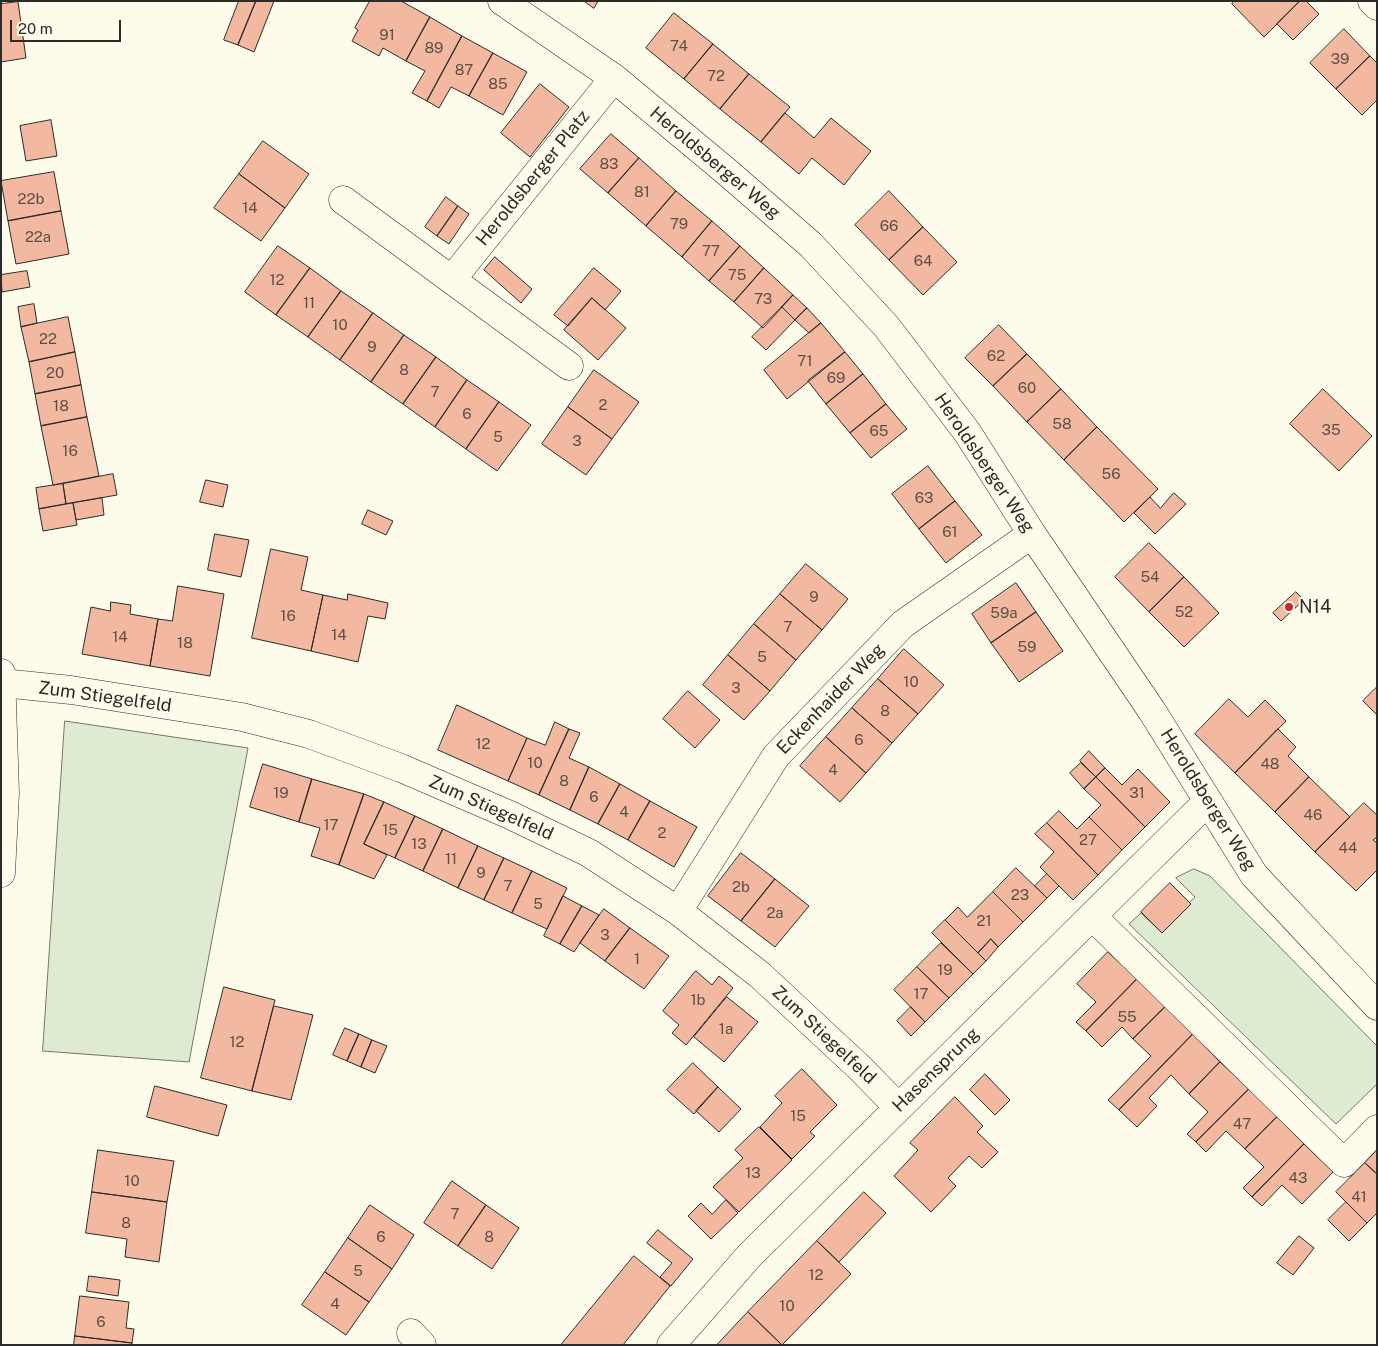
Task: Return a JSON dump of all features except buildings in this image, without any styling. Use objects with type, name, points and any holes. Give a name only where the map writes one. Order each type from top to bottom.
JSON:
[{"type":"street","name":"Heroldsberger Weg","points":[[502,1],[614,78],[811,245],[886,326],[967,432],[1032,534],[1152,711],[1254,875],[1377,1006]]},
{"type":"street","points":[[1372,1],[1377,6]]},
{"type":"street","name":"Heroldsberger Platz","points":[[452,279],[614,78]]},
{"type":"street","points":[[343,200],[569,366]]},
{"type":"street","name":"Eckenhaider Weg","points":[[678,911],[776,756],[903,624],[1032,534]]},
{"type":"street","points":[[1,873],[5,793],[2,678]]},
{"type":"street","name":"Zum Stiegelfeld","points":[[2,678],[242,717],[309,734],[400,768],[519,819],[588,853],[678,911],[760,975],[860,1068],[898,1107]]},
{"type":"street","name":"Hasensprung","points":[[671,1345],[750,1255],[1207,802]]},
{"type":"street","points":[[1092,916],[1344,1163],[1377,1129]]},
{"type":"green space","points":[[65,721],[248,748],[189,1062],[43,1051]]},
{"type":"green space","points":[[1194,869],[1210,876],[1377,1046],[1377,1084],[1336,1124],[1129,924],[1141,913],[1160,931],[1195,897],[1176,878]]},
{"type":"place","name":"N14","points":[[1289,607]]}]
